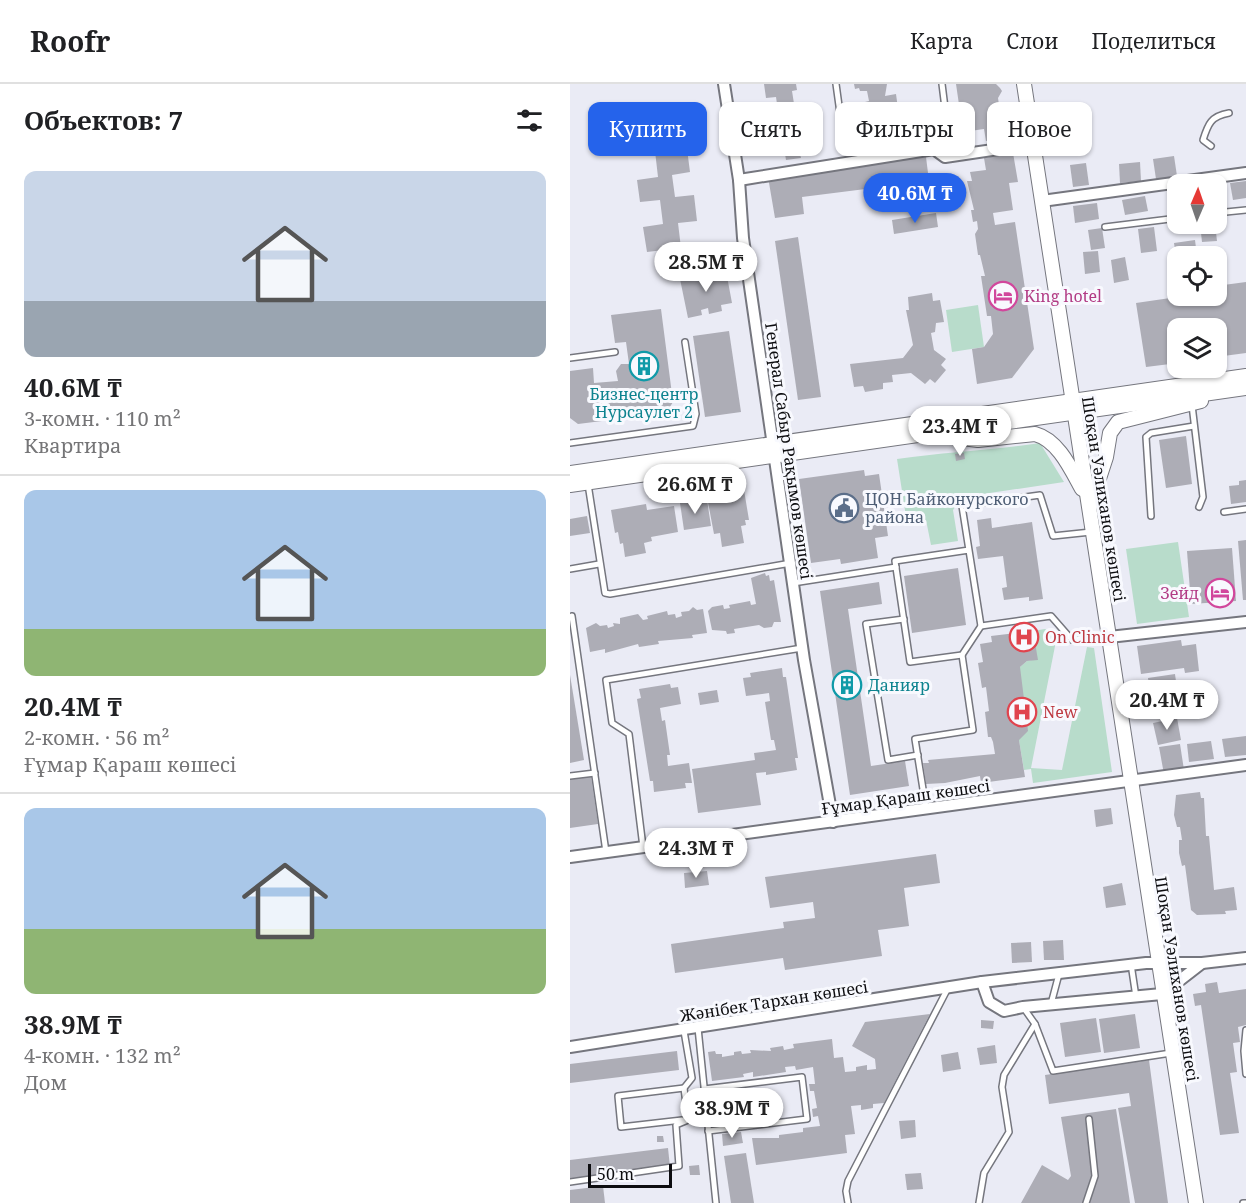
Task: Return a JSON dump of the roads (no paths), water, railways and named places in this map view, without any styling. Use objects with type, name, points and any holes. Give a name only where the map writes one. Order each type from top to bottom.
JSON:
[{"type":"main road","name":"Шоқан Уәлиханов көшесі","points":[[1024,84],[1027,102]]},
{"type":"main road","name":"Шоқан Уәлиханов көшесі","points":[[1035,156],[1129,781],[1196,1203]]},
{"type":"main road","points":[[570,473],[927,434],[1246,376]]},
{"type":"main road","points":[[570,485],[774,449],[1072,407],[1246,388]]},
{"type":"main road","points":[[1088,505],[1106,457],[1110,433],[1118,422],[1192,405],[1226,391]]},
{"type":"main road","points":[[927,434],[978,440],[1035,434],[1044,436],[1054,444],[1088,505]]},
{"type":"street","name":"Генерал Сабыр Рақымов көшесі","points":[[724,84],[739,180],[743,238],[802,648],[833,822]]},
{"type":"street","points":[[739,180],[890,156]]},
{"type":"street","points":[[944,156],[951,156]]},
{"type":"street","points":[[1042,201],[1246,173]]},
{"type":"street","points":[[1109,637],[1246,622]]},
{"type":"street","name":"Ғұмар Қараш көшесі","points":[[570,857],[1246,765]]},
{"type":"street","name":"Жәнібек Тархан көшесі","points":[[570,1047],[982,982],[1131,964],[1202,963],[1246,958]]},
{"type":"street","points":[[982,982],[989,1002],[1004,1011],[1023,1007],[1162,994],[1202,963]]},
{"type":"lane","points":[[836,84],[838,102]]},
{"type":"lane","points":[[942,84],[944,102]]},
{"type":"lane","points":[[1210,146],[1203,140],[1209,121],[1216,115],[1229,113]]},
{"type":"lane","points":[[1227,212],[1246,210]]},
{"type":"lane","points":[[1106,227],[1167,219]]},
{"type":"lane","points":[[570,443],[693,426],[696,414],[685,342]]},
{"type":"lane","points":[[570,358],[615,352]]},
{"type":"lane","points":[[1192,405],[1203,497],[1199,507]]},
{"type":"lane","points":[[1151,516],[1146,437],[1150,433],[1194,426]]},
{"type":"lane","points":[[588,483],[605,593],[790,563]]},
{"type":"lane","points":[[926,809],[915,739],[973,730],[962,655],[981,627],[962,506],[1040,495],[1053,536],[1092,532]]},
{"type":"lane","points":[[1224,512],[1246,509]]},
{"type":"lane","points":[[962,655],[910,662],[895,561],[969,550]]},
{"type":"lane","points":[[570,569],[599,564]]},
{"type":"lane","points":[[793,583],[896,567]]},
{"type":"lane","points":[[572,616],[606,852]]},
{"type":"lane","points":[[981,627],[1051,616],[1072,640],[1109,637]]},
{"type":"lane","points":[[903,619],[866,624],[888,760],[918,755]]},
{"type":"lane","points":[[644,847],[629,734],[612,723],[606,680],[802,648]]},
{"type":"lane","points":[[570,776],[595,773]]},
{"type":"lane","points":[[1131,964],[1136,997]]},
{"type":"lane","points":[[1050,1006],[1059,974]]},
{"type":"lane","points":[[848,1203],[846,1191],[848,1181],[948,988]]},
{"type":"lane","points":[[1023,1007],[1035,1024],[1053,1071],[1171,1053]]},
{"type":"lane","points":[[979,1203],[984,1173],[1009,1132],[1002,1087],[1004,1075],[1035,1024]]},
{"type":"lane","points":[[698,1028],[716,1203]]},
{"type":"lane","points":[[684,1030],[692,1078],[684,1088],[618,1096],[621,1127],[688,1120]]},
{"type":"lane","points":[[1246,1030],[1244,1051],[1246,1074]]},
{"type":"lane","points":[[704,1089],[802,1077],[807,1119],[708,1131]]},
{"type":"lane","points":[[684,1088],[688,1120]]},
{"type":"lane","points":[[1086,1203],[1095,1176],[1089,1119]]},
{"type":"lane","points":[[570,1182],[679,1166],[676,1125],[688,1120]]},
{"type":"place","name":"King hotel","points":[[1003,296]]},
{"type":"place","name":"Бизнес-центр Нурсаулет 2","points":[[644,366]]},
{"type":"place","name":"ЦОН Байконурского района","points":[[844,508]]},
{"type":"place","name":"Зейд","points":[[1220,593]]},
{"type":"place","name":"On Clinic","points":[[1024,637]]},
{"type":"place","name":"Данияр","points":[[847,685]]},
{"type":"place","name":"New","points":[[1022,712]]}]
